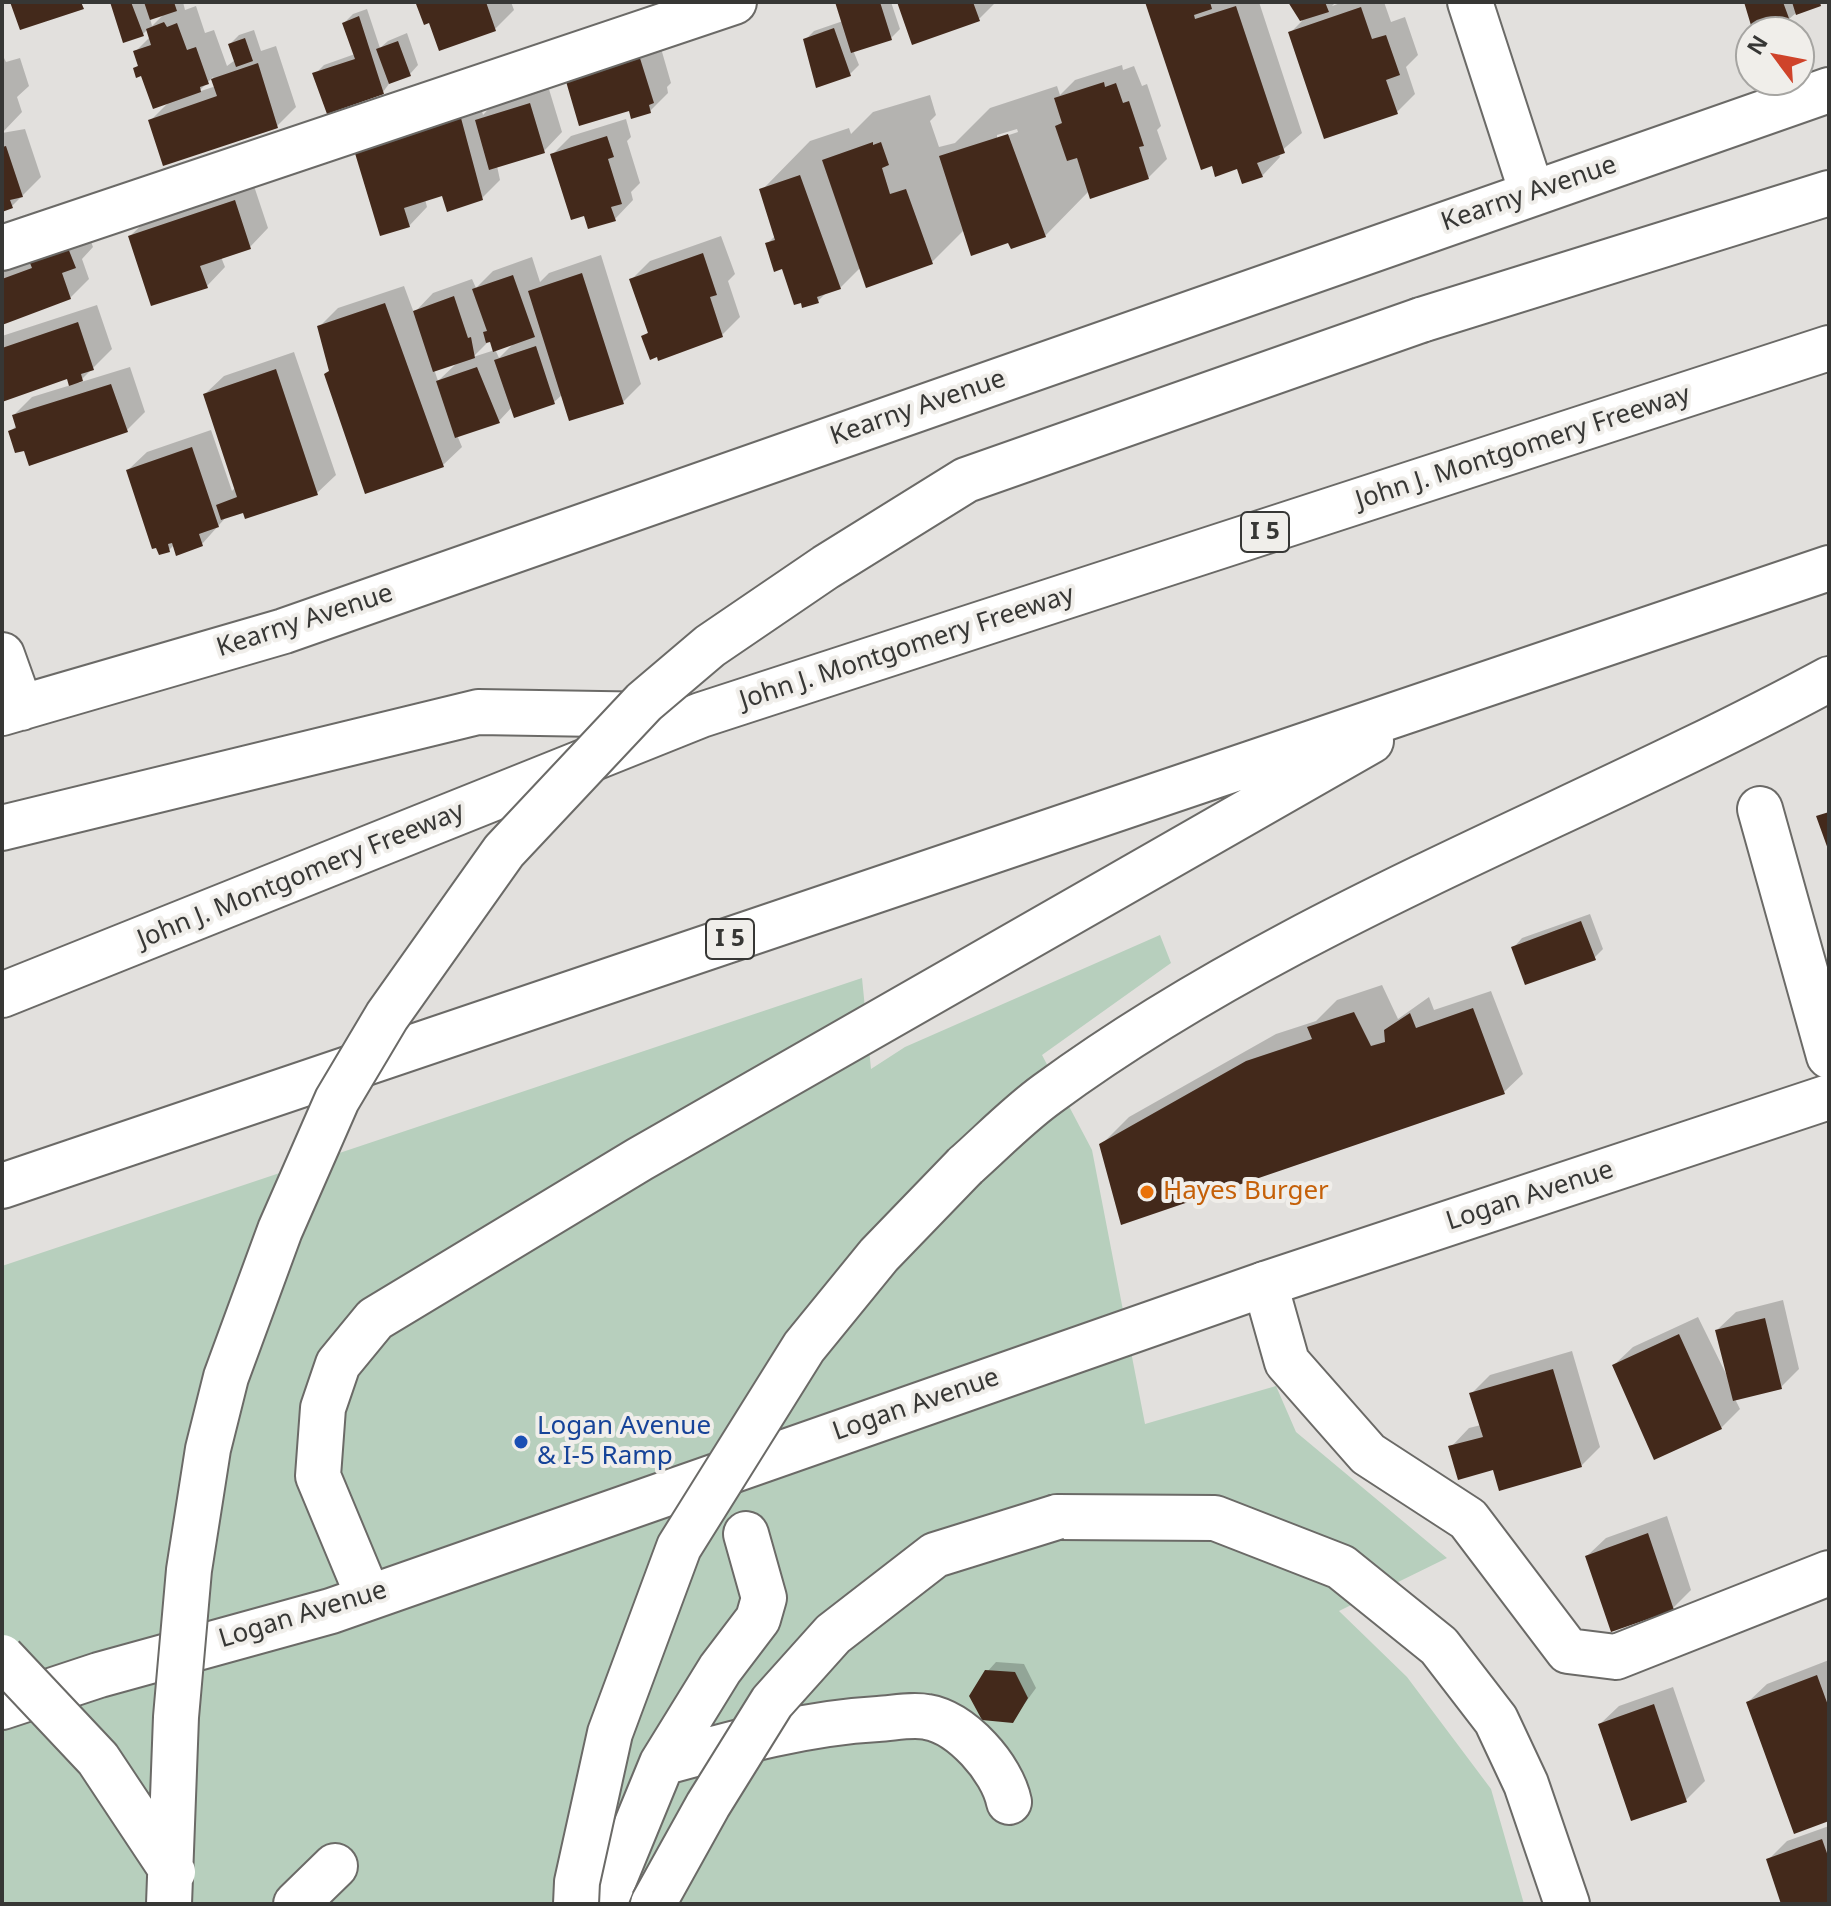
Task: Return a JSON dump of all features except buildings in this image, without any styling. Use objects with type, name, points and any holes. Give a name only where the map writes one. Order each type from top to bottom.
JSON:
[{"type":"main road","points":[[2,248],[734,2]]},
{"type":"main road","points":[[1470,2],[1532,193]]},
{"type":"main road","name":"Kearny Avenue","points":[[11,711],[284,631],[1829,90]]},
{"type":"main road","points":[[169,1885],[176,1717],[189,1570],[208,1449],[226,1377],[280,1230],[337,1100],[387,1016],[504,851],[644,702],[710,646],[826,567],[966,480],[1421,320],[1829,193]]},
{"type":"main road","name":"John J. Montgomery Freeway","points":[[2,995],[701,715],[1829,348]]},
{"type":"main road","name":"I 5","points":[[2,1186],[1457,691],[1829,568]]},
{"type":"main road","points":[[2,655],[11,711]]},
{"type":"main road","points":[[576,1904],[577,1882],[610,1733],[679,1547],[804,1347],[879,1255],[965,1166],[1045,1095],[1196,996],[1388,896],[1734,730],[1829,679]]},
{"type":"main road","points":[[368,1596],[318,1476],[323,1408],[338,1364],[375,1319],[640,1159],[1457,691]]},
{"type":"main road","points":[[2,828],[478,712],[701,715]]},
{"type":"main road","points":[[1760,809],[1829,1056]]},
{"type":"main road","name":"Logan Avenue","points":[[2,1707],[99,1675],[331,1611],[1265,1284],[1829,1097]]},
{"type":"main road","points":[[1265,1284],[1287,1362],[1368,1454],[1468,1519],[1568,1651],[1616,1657],[1829,1573]]},
{"type":"main road","points":[[653,1904],[708,1805],[772,1702],[833,1634],[935,1555],[1057,1517],[1215,1518],[1341,1567],[1439,1646],[1496,1720],[1526,1784],[1567,1904]]},
{"type":"main road","points":[[604,1904],[662,1763],[720,1669],[758,1619],[764,1598],[746,1534]]},
{"type":"main road","points":[[2,1657],[98,1759],[169,1885],[194,1904]]},
{"type":"main road","points":[[662,1763],[779,1731],[853,1720],[929,1717],[958,1732],[988,1760],[1009,1802]]},
{"type":"main road","points":[[296,1904],[335,1866]]},
{"type":"green space","points":[[1160,935],[1171,963],[1042,1055],[1092,1150],[1145,1424],[1276,1386],[1296,1432],[1447,1558],[1339,1611],[1407,1677],[1491,1789],[1524,1904],[2,1904],[2,1266],[862,978],[871,1069],[905,1047]]},
{"type":"place","name":"Hayes Burger","points":[[1147,1192]]},
{"type":"place","name":"Logan Avenue & I-5 Ramp","points":[[521,1442]]}]
